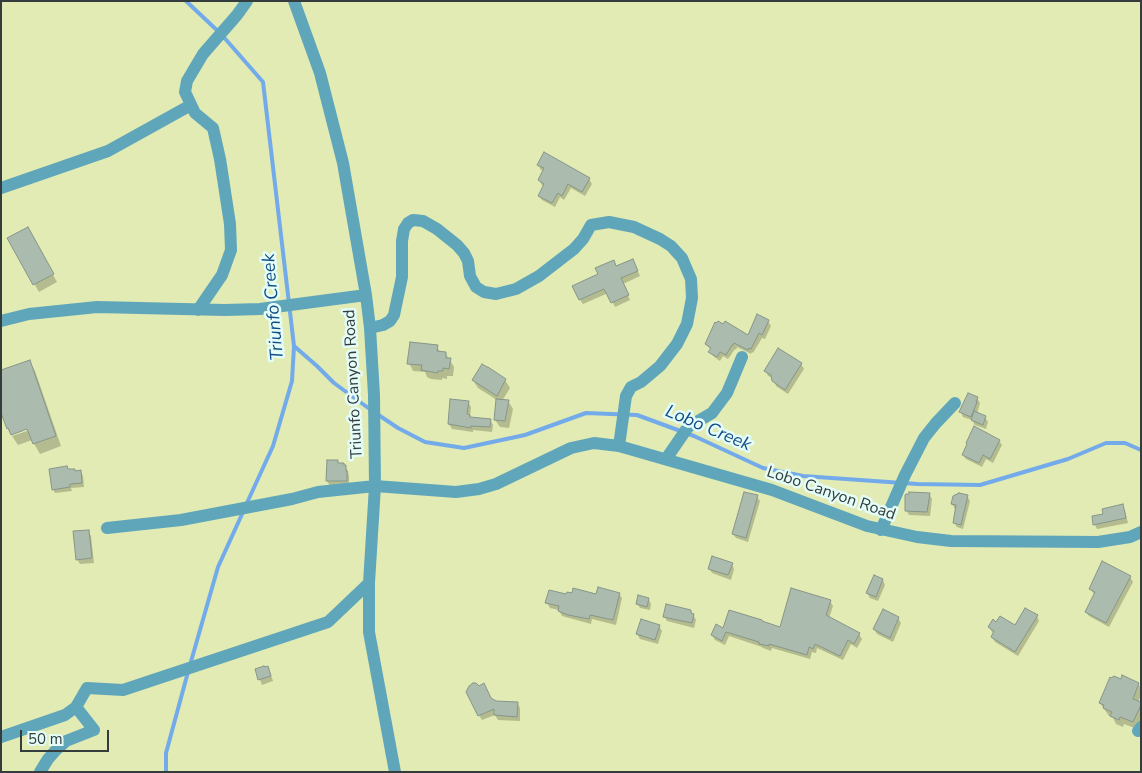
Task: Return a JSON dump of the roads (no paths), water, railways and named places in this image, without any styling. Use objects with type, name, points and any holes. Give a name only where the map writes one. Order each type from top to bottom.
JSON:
[{"type":"street","points":[[198,310],[222,275],[231,250],[230,224],[213,128],[195,113],[184,92],[187,81],[203,54],[247,1]]},
{"type":"street","name":"Triunfo Canyon Road","points":[[294,1],[320,73],[343,163],[366,295],[374,395],[375,486],[369,583],[369,632],[395,772]]},
{"type":"street","points":[[1,188],[108,151],[191,106]]},
{"type":"street","points":[[370,328],[383,325],[390,321],[394,315],[402,277],[404,228],[413,220],[422,221],[437,229],[457,245],[468,261],[470,276],[476,287],[484,292],[496,294],[516,288],[539,276],[574,250],[591,225],[609,222],[634,227],[660,239],[671,246],[682,258],[690,279],[692,298],[687,324],[677,344],[660,366],[641,382],[631,387],[626,396],[619,446]]},
{"type":"street","points":[[1,321],[29,314],[97,307],[198,310],[260,309],[366,295]]},
{"type":"street","points":[[666,459],[688,427],[712,413],[727,393],[742,357]]},
{"type":"street","points":[[881,530],[905,475],[924,438],[955,403]]},
{"type":"street","name":"Lobo Canyon Road","points":[[107,528],[181,520],[318,492],[375,486],[456,492],[479,489],[496,484],[571,448],[594,443],[619,446],[666,459],[772,490],[867,526],[917,537],[961,541],[1098,542],[1130,537],[1141,532]]},
{"type":"street","points":[[1,737],[64,715],[76,708],[87,688],[123,690],[328,622],[369,583]]},
{"type":"street","points":[[40,772],[48,760],[66,741],[94,730],[76,708]]},
{"type":"waterway","name":"Triunfo Creek","points":[[186,1],[221,34],[263,82],[294,346],[292,381],[273,446],[246,505]]},
{"type":"waterway","name":"Lobo Creek","points":[[294,346],[334,383],[371,410]]},
{"type":"waterway","name":"Lobo Creek","points":[[377,414],[398,428],[425,442],[464,448],[525,435],[586,413],[637,415],[694,436],[763,468],[803,476],[917,484],[980,485],[1068,459],[1106,443],[1125,443],[1141,450]]},
{"type":"waterway","name":"Triunfo Creek","points":[[190,665],[218,567],[243,512]]},
{"type":"waterway","name":"Triunfo Creek","points":[[166,772],[166,753],[188,672]]}]
